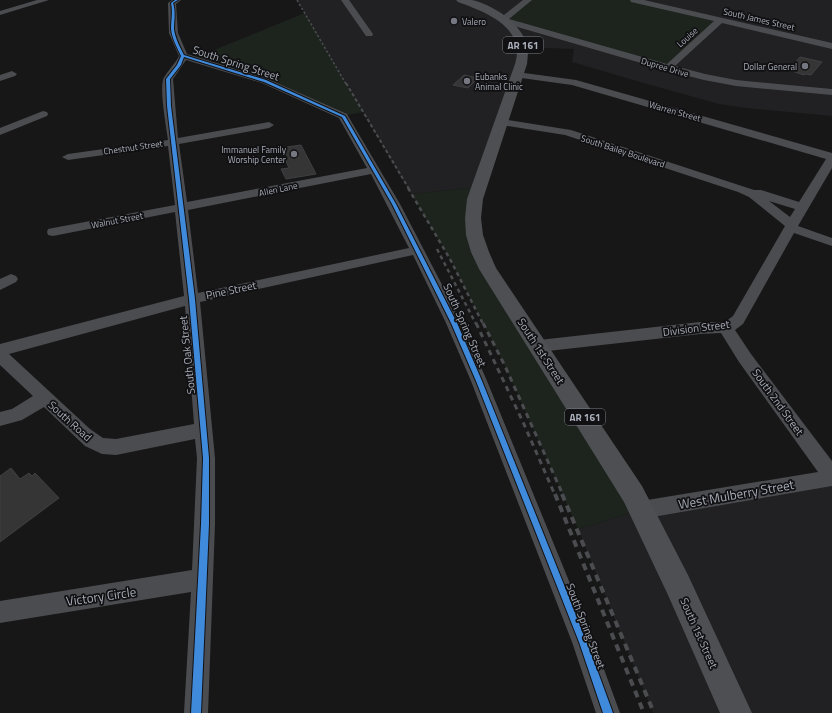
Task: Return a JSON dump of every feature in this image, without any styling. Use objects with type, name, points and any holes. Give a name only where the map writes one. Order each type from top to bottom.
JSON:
[{"type":"main road","name":"South 1st Street","points":[[461,0],[489,11],[503,20],[512,27],[522,42],[523,57],[475,199],[472,221],[474,236],[483,260],[614,462],[633,494],[678,585],[736,713]]},
{"type":"street","points":[[0,13],[45,0]]},
{"type":"street","points":[[345,0],[368,34]]},
{"type":"street","points":[[503,20],[528,0]]},
{"type":"street","name":"South James Street","points":[[634,0],[832,46]]},
{"type":"street","points":[[172,1],[174,39],[183,56]]},
{"type":"street","name":"Dupree Drive","points":[[503,20],[704,77],[736,83],[832,92]]},
{"type":"street","name":"Louise","points":[[668,68],[720,20]]},
{"type":"street","name":"South Oak Street","points":[[183,56],[179,65],[168,79],[169,106],[192,299],[206,458],[205,517],[196,713]]},
{"type":"street","name":"South Spring Street","points":[[183,56],[265,81],[343,116],[418,250],[454,323],[479,381],[583,642],[608,713]]},
{"type":"street","points":[[0,78],[12,74]]},
{"type":"street","name":"Warren Street","points":[[517,75],[573,82],[832,158]]},
{"type":"street","points":[[0,132],[43,114]]},
{"type":"street","name":"South Bailey Boulevard","points":[[501,122],[567,132],[802,207]]},
{"type":"street","name":"Chestnut Street","points":[[68,157],[174,142],[270,125]]},
{"type":"street","name":"Division Street","points":[[539,346],[733,325],[738,320],[802,207],[832,158]]},
{"type":"street","name":"Allen Lane","points":[[181,208],[374,170]]},
{"type":"street","name":"South Bailey Boulevard","points":[[742,189],[753,194],[792,227],[832,242]]},
{"type":"street","name":"Walnut Street","points":[[53,232],[181,208]]},
{"type":"street","name":"Pine Street","points":[[0,350],[192,299],[418,250]]},
{"type":"street","name":"South 2nd Street","points":[[725,327],[745,358],[832,477]]},
{"type":"street","name":"South Road","points":[[0,355],[44,398],[95,443],[102,447],[116,447],[204,430]]},
{"type":"street","points":[[0,420],[16,415],[44,398]]},
{"type":"street","name":"West Mulberry Street","points":[[641,510],[832,477]]},
{"type":"street","name":"Victory Circle","points":[[0,612],[136,591],[202,579]]},
{"type":"shaded area","points":[[297,0],[832,0],[832,116],[719,104],[572,62],[574,49],[523,47],[479,187],[411,194]]},
{"type":"shaded area","points":[[528,0],[634,0],[720,20],[668,68],[503,20]]},
{"type":"shaded area","points":[[305,13],[363,112],[343,116],[265,81],[192,59]]},
{"type":"shaded area","points":[[479,187],[474,236],[641,510],[578,529],[505,366],[450,259],[411,194]]},
{"type":"shaded area","points":[[832,478],[832,713],[653,713],[578,529],[641,510]]},
{"type":"building","name":"Dollar General","points":[[800,57],[822,62],[811,75],[804,75],[789,70]]},
{"type":"building","name":"Eubanks Animal Clinic","points":[[464,75],[478,78],[468,88],[453,85]]},
{"type":"building","points":[[301,145],[316,174],[286,179],[281,169],[289,168],[280,148]]},
{"type":"building","points":[[11,468],[20,479],[29,473],[32,476],[35,473],[59,498],[0,542],[0,476]]},
{"type":"railway","points":[[297,0],[346,84]]},
{"type":"railway","points":[[346,83],[409,189]]},
{"type":"railway","points":[[408,188],[450,259],[483,324]]},
{"type":"railway","points":[[437,249],[476,324]]},
{"type":"railway","points":[[476,323],[523,422],[555,495]]},
{"type":"railway","points":[[483,323],[505,366],[563,495]]},
{"type":"railway","points":[[555,494],[644,713]]},
{"type":"railway","points":[[562,494],[654,713]]},
{"type":"cycle path","points":[[177,0],[172,3],[173,29],[183,56],[179,65],[168,79],[169,106],[192,299],[206,458],[205,524],[196,713]]},
{"type":"cycle path","points":[[183,56],[265,81],[343,116],[394,204],[454,323],[479,381],[583,642],[608,713]]},
{"type":"place","name":"Valero","points":[[454,21]]},
{"type":"place","name":"Dollar General","points":[[805,66]]},
{"type":"place","name":"Eubanks Animal Clinic","points":[[467,81]]},
{"type":"place","name":"Immanuel Family Worship Center","points":[[294,154]]}]
